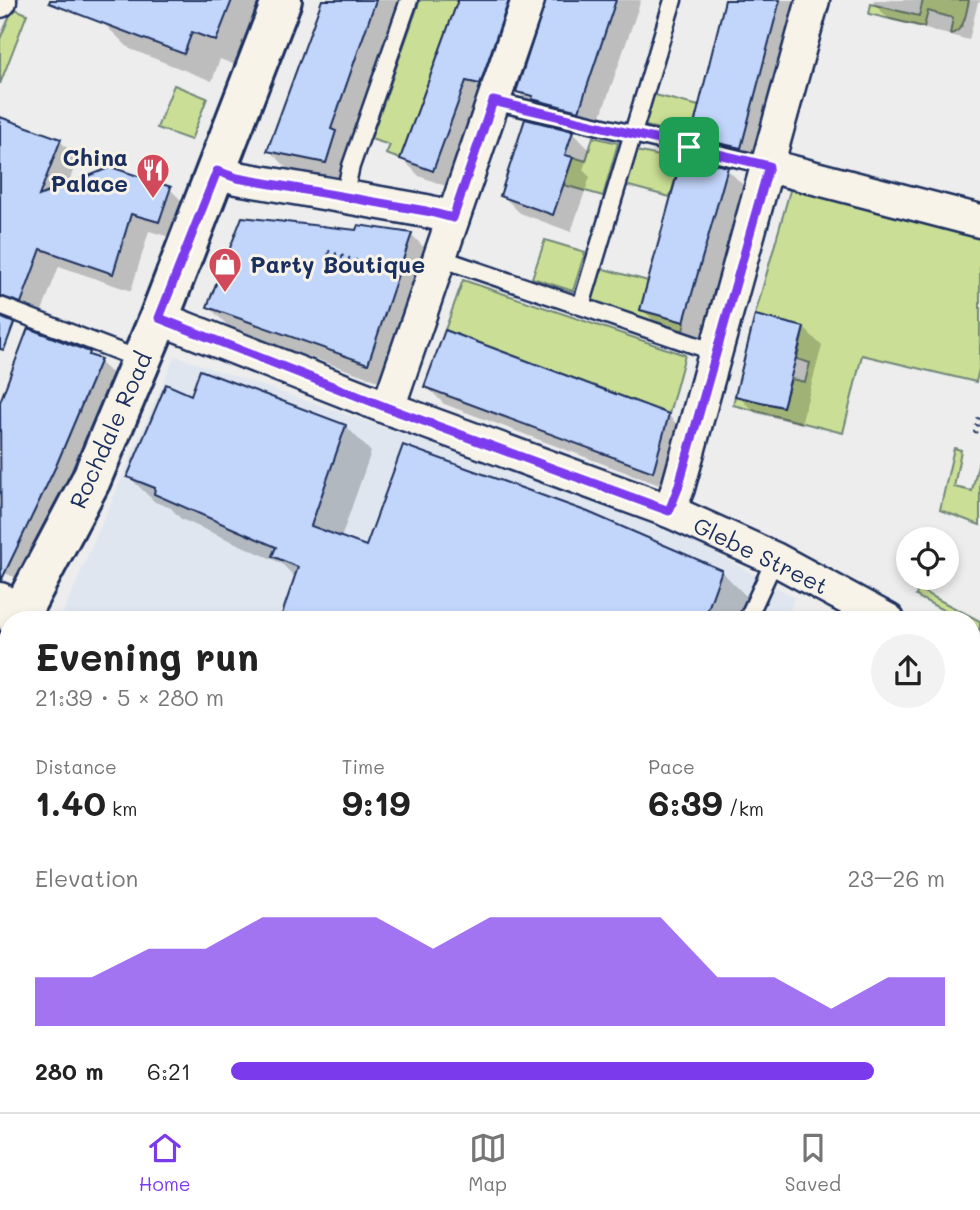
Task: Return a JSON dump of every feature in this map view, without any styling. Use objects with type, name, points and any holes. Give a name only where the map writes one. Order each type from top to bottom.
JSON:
[{"type":"main road","name":"Rochdale Road","points":[[15,611],[91,480],[159,318],[282,0]]},
{"type":"street","points":[[388,408],[528,0]]},
{"type":"street","points":[[669,511],[678,488],[769,166],[813,0]]},
{"type":"street","points":[[769,166],[980,221]]},
{"type":"street","points":[[217,171],[237,178],[453,218]]},
{"type":"street","name":"Glebe Street","points":[[159,318],[388,408],[669,511],[775,559],[871,611]]},
{"type":"lane","points":[[344,197],[351,166],[409,0]]},
{"type":"lane","points":[[581,306],[673,0]]},
{"type":"lane","points":[[493,101],[769,166]]},
{"type":"lane","points":[[440,258],[715,352]]},
{"type":"lane","points":[[0,306],[141,360]]},
{"type":"lane","points":[[751,611],[775,559]]},
{"type":"path","points":[[328,251],[404,278]]},
{"type":"path","points":[[975,433],[980,414]]},
{"type":"shaded area","points":[[175,356],[658,521],[794,597],[790,611],[64,611]]},
{"type":"green space","points":[[420,0],[458,0],[400,159],[386,154],[390,145],[371,139]]},
{"type":"green space","points":[[923,0],[969,0],[962,25],[950,34],[953,18],[928,11],[924,27],[869,14],[871,4],[919,16]]},
{"type":"green space","points":[[13,8],[27,14],[0,84],[0,39]]},
{"type":"green space","points":[[174,85],[207,98],[191,140],[157,128]]},
{"type":"green space","points":[[651,94],[699,106],[691,137],[642,125]]},
{"type":"green space","points":[[593,137],[618,143],[603,196],[564,185],[573,157],[586,161]]},
{"type":"green space","points":[[636,151],[726,170],[724,180],[679,167],[670,197],[625,185]]},
{"type":"green space","points":[[791,187],[980,235],[980,365],[976,382],[862,355],[843,433],[733,405],[735,396],[783,407],[791,379],[805,382],[810,363],[797,359],[804,327],[755,315]]},
{"type":"green space","points":[[545,240],[585,252],[573,291],[532,278]]},
{"type":"green space","points":[[600,268],[648,281],[640,310],[685,322],[683,331],[590,302]]},
{"type":"green space","points":[[463,280],[685,355],[669,414],[445,330]]},
{"type":"green space","points":[[954,448],[961,450],[954,487],[972,491],[980,456],[980,525],[940,510]]},
{"type":"green space","points":[[918,590],[961,611],[945,611],[916,596]]},
{"type":"building","points":[[50,0],[232,0],[216,41],[192,32],[184,54],[49,3]]},
{"type":"building","points":[[322,0],[376,0],[331,129],[336,131],[326,163],[267,151]]},
{"type":"building","points":[[458,0],[509,0],[480,84],[466,81],[433,171],[400,159]]},
{"type":"building","points":[[546,0],[616,0],[579,111],[516,92]]},
{"type":"building","points":[[725,0],[780,0],[741,148],[691,137]]},
{"type":"building","points":[[0,117],[61,139],[39,196],[111,167],[171,187],[159,222],[131,214],[113,274],[41,249],[21,303],[0,296]]},
{"type":"building","points":[[525,119],[573,131],[565,155],[573,157],[553,215],[500,196]]},
{"type":"building","points":[[686,157],[728,167],[684,322],[640,310],[679,167],[683,169]]},
{"type":"building","points":[[242,217],[356,230],[358,225],[412,233],[368,364],[207,307]]},
{"type":"building","points":[[755,315],[804,327],[783,407],[735,396]]},
{"type":"building","points":[[0,317],[14,323],[4,350],[0,349]]},
{"type":"building","points":[[28,328],[90,352],[89,355],[101,359],[56,466],[1,581],[0,402]]},
{"type":"building","points":[[445,330],[669,414],[653,472],[424,387]]},
{"type":"building","points":[[200,370],[346,425],[311,526],[366,546],[403,445],[588,512],[722,570],[707,611],[283,611],[298,567],[272,556],[276,547],[154,494],[155,488],[127,477],[166,384],[191,395]]},
{"type":"place","name":"China Palace","points":[[153,200]]},
{"type":"place","name":"Party Boutique","points":[[225,294]]},
{"type":"route","points":[[493,101],[689,147],[769,166],[678,488],[669,511],[388,408],[159,318],[217,171],[237,178],[453,218],[493,101]]}]
